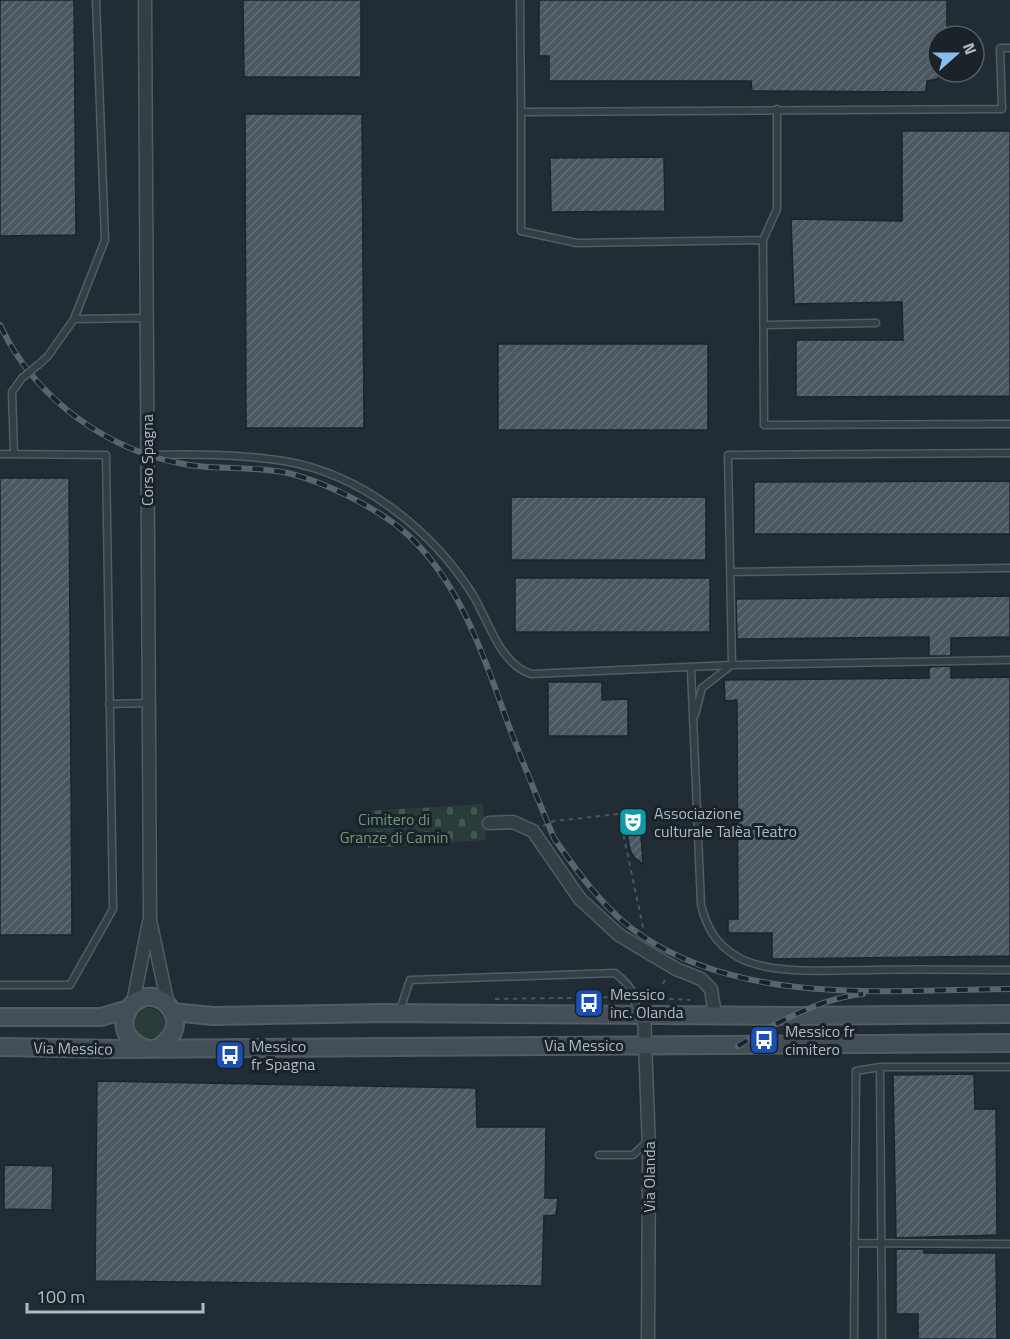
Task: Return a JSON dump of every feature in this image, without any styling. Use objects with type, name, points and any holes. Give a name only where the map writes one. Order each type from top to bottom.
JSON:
[{"type":"street","name":"Corso Spagna","points":[[145,0],[150,921],[170,1008]]},
{"type":"street","points":[[489,823],[513,822],[533,831],[580,899],[619,935],[676,969],[701,979],[711,989],[715,1015]]},
{"type":"street","name":"Corso Spagna","points":[[131,1006],[150,921]]},
{"type":"street","name":"Via Messico","points":[[0,1017],[101,1017],[131,1006],[147,997],[154,998],[170,1008],[213,1016],[399,1013],[1010,1014]]},
{"type":"street","name":"Via Messico","points":[[131,1006],[125,1017],[126,1034],[138,1046],[152,1048]]},
{"type":"street","points":[[152,1048],[174,1033],[175,1022],[170,1008]]},
{"type":"street","name":"Via Olanda","points":[[640,1014],[645,1045],[649,1141],[648,1339]]},
{"type":"street","name":"Via Messico","points":[[0,1047],[1010,1043]]},
{"type":"lane","points":[[14,454],[12,392],[22,378],[53,349],[74,318],[105,240],[96,0]]},
{"type":"lane","points":[[520,0],[521,231],[577,243],[763,240]]},
{"type":"lane","points":[[1002,109],[1000,48],[1010,48]]},
{"type":"lane","points":[[777,109],[777,209],[763,240],[764,425],[1010,424]]},
{"type":"lane","points":[[521,112],[1010,109]]},
{"type":"lane","points":[[74,318],[147,318]]},
{"type":"lane","points":[[764,325],[876,323]]},
{"type":"lane","points":[[732,665],[728,455],[1010,453]]},
{"type":"lane","points":[[0,454],[106,455],[112,909],[70,985],[0,985]]},
{"type":"lane","points":[[147,455],[231,455],[286,462],[322,472],[379,500],[401,515],[455,567],[487,618],[501,648],[521,670],[531,674],[691,669],[732,665],[1010,660]]},
{"type":"lane","points":[[731,572],[1010,568]]},
{"type":"lane","points":[[694,720],[702,688],[732,665]]},
{"type":"lane","points":[[691,669],[702,905],[706,924],[719,944],[738,958],[759,965],[796,970],[1010,970]]},
{"type":"lane","points":[[109,704],[149,703]]},
{"type":"lane","points":[[399,1013],[410,980],[615,973],[632,986],[640,1014]]},
{"type":"lane","points":[[880,1066],[882,1339]]},
{"type":"lane","points":[[854,1339],[856,1071],[880,1066],[1010,1067]]},
{"type":"lane","points":[[599,1155],[633,1155],[649,1141]]},
{"type":"lane","points":[[854,1243],[1010,1244]]},
{"type":"path","points":[[533,831],[554,821],[619,814],[643,927],[636,946]]},
{"type":"path","points":[[663,984],[667,974]]},
{"type":"path","points":[[487,999],[636,997],[698,1001]]},
{"type":"green space","name":"Cimitero di Granze di Camin","points":[[483,804],[486,840],[368,848],[366,811]]},
{"type":"green space","points":[[149,1008],[160,1012],[164,1023],[160,1034],[149,1038],[138,1034],[134,1023],[138,1012]]},
{"type":"building","points":[[0,0],[74,0],[76,235],[0,236]]},
{"type":"building","points":[[243,0],[361,0],[361,77],[244,77]]},
{"type":"building","points":[[539,0],[947,0],[947,24],[926,24],[926,92],[752,91],[751,81],[549,81],[549,56],[539,56]]},
{"type":"building","points":[[245,114],[362,114],[364,428],[246,428]]},
{"type":"building","points":[[902,131],[1010,131],[1010,396],[796,397],[796,340],[903,340],[902,302],[794,304],[791,219],[902,221]]},
{"type":"building","points":[[664,157],[665,211],[551,212],[550,158]]},
{"type":"building","points":[[498,344],[708,344],[708,430],[498,430]]},
{"type":"building","points":[[0,478],[69,478],[72,935],[0,935]]},
{"type":"building","points":[[1010,481],[1010,534],[754,534],[754,482]]},
{"type":"building","points":[[511,497],[706,497],[706,560],[511,560]]},
{"type":"building","points":[[515,578],[710,578],[710,632],[515,632]]},
{"type":"building","points":[[1010,596],[1010,637],[951,638],[951,656],[929,656],[929,637],[737,639],[736,599]]},
{"type":"building","points":[[951,666],[951,678],[1010,677],[1010,956],[772,959],[772,933],[728,933],[728,919],[738,919],[737,700],[725,701],[724,680],[929,678],[929,667]]},
{"type":"building","points":[[548,682],[602,682],[602,700],[628,699],[628,736],[548,736]]},
{"type":"building","points":[[640,812],[644,834],[641,835],[643,864],[634,857],[630,850],[624,815]]},
{"type":"building","points":[[974,1074],[975,1109],[996,1109],[997,1235],[896,1238],[893,1075]]},
{"type":"building","points":[[97,1081],[476,1088],[477,1127],[546,1127],[545,1198],[558,1198],[556,1215],[544,1216],[542,1286],[95,1281]]},
{"type":"building","points":[[4,1165],[53,1166],[52,1210],[4,1209]]},
{"type":"building","points":[[896,1249],[924,1249],[924,1253],[996,1253],[997,1339],[918,1339],[918,1314],[896,1314]]},
{"type":"railway","points":[[0,325],[15,352],[33,376],[77,418],[103,435],[130,448],[189,465],[263,470],[303,477],[367,506],[408,535],[444,577],[458,601],[481,651],[554,838],[605,904],[642,936],[683,958],[727,974],[773,984],[868,991],[1010,989]]},
{"type":"railway","points":[[738,1046],[814,1006],[847,996],[863,994]]},
{"type":"place","name":"Associazione culturale Talèa Teatro","points":[[633,822]]},
{"type":"place","name":"Messico inc. Olanda","points":[[589,1003]]},
{"type":"place","name":"Messico fr cimitero","points":[[764,1040]]},
{"type":"place","name":"Messico fr Spagna","points":[[230,1055]]}]
